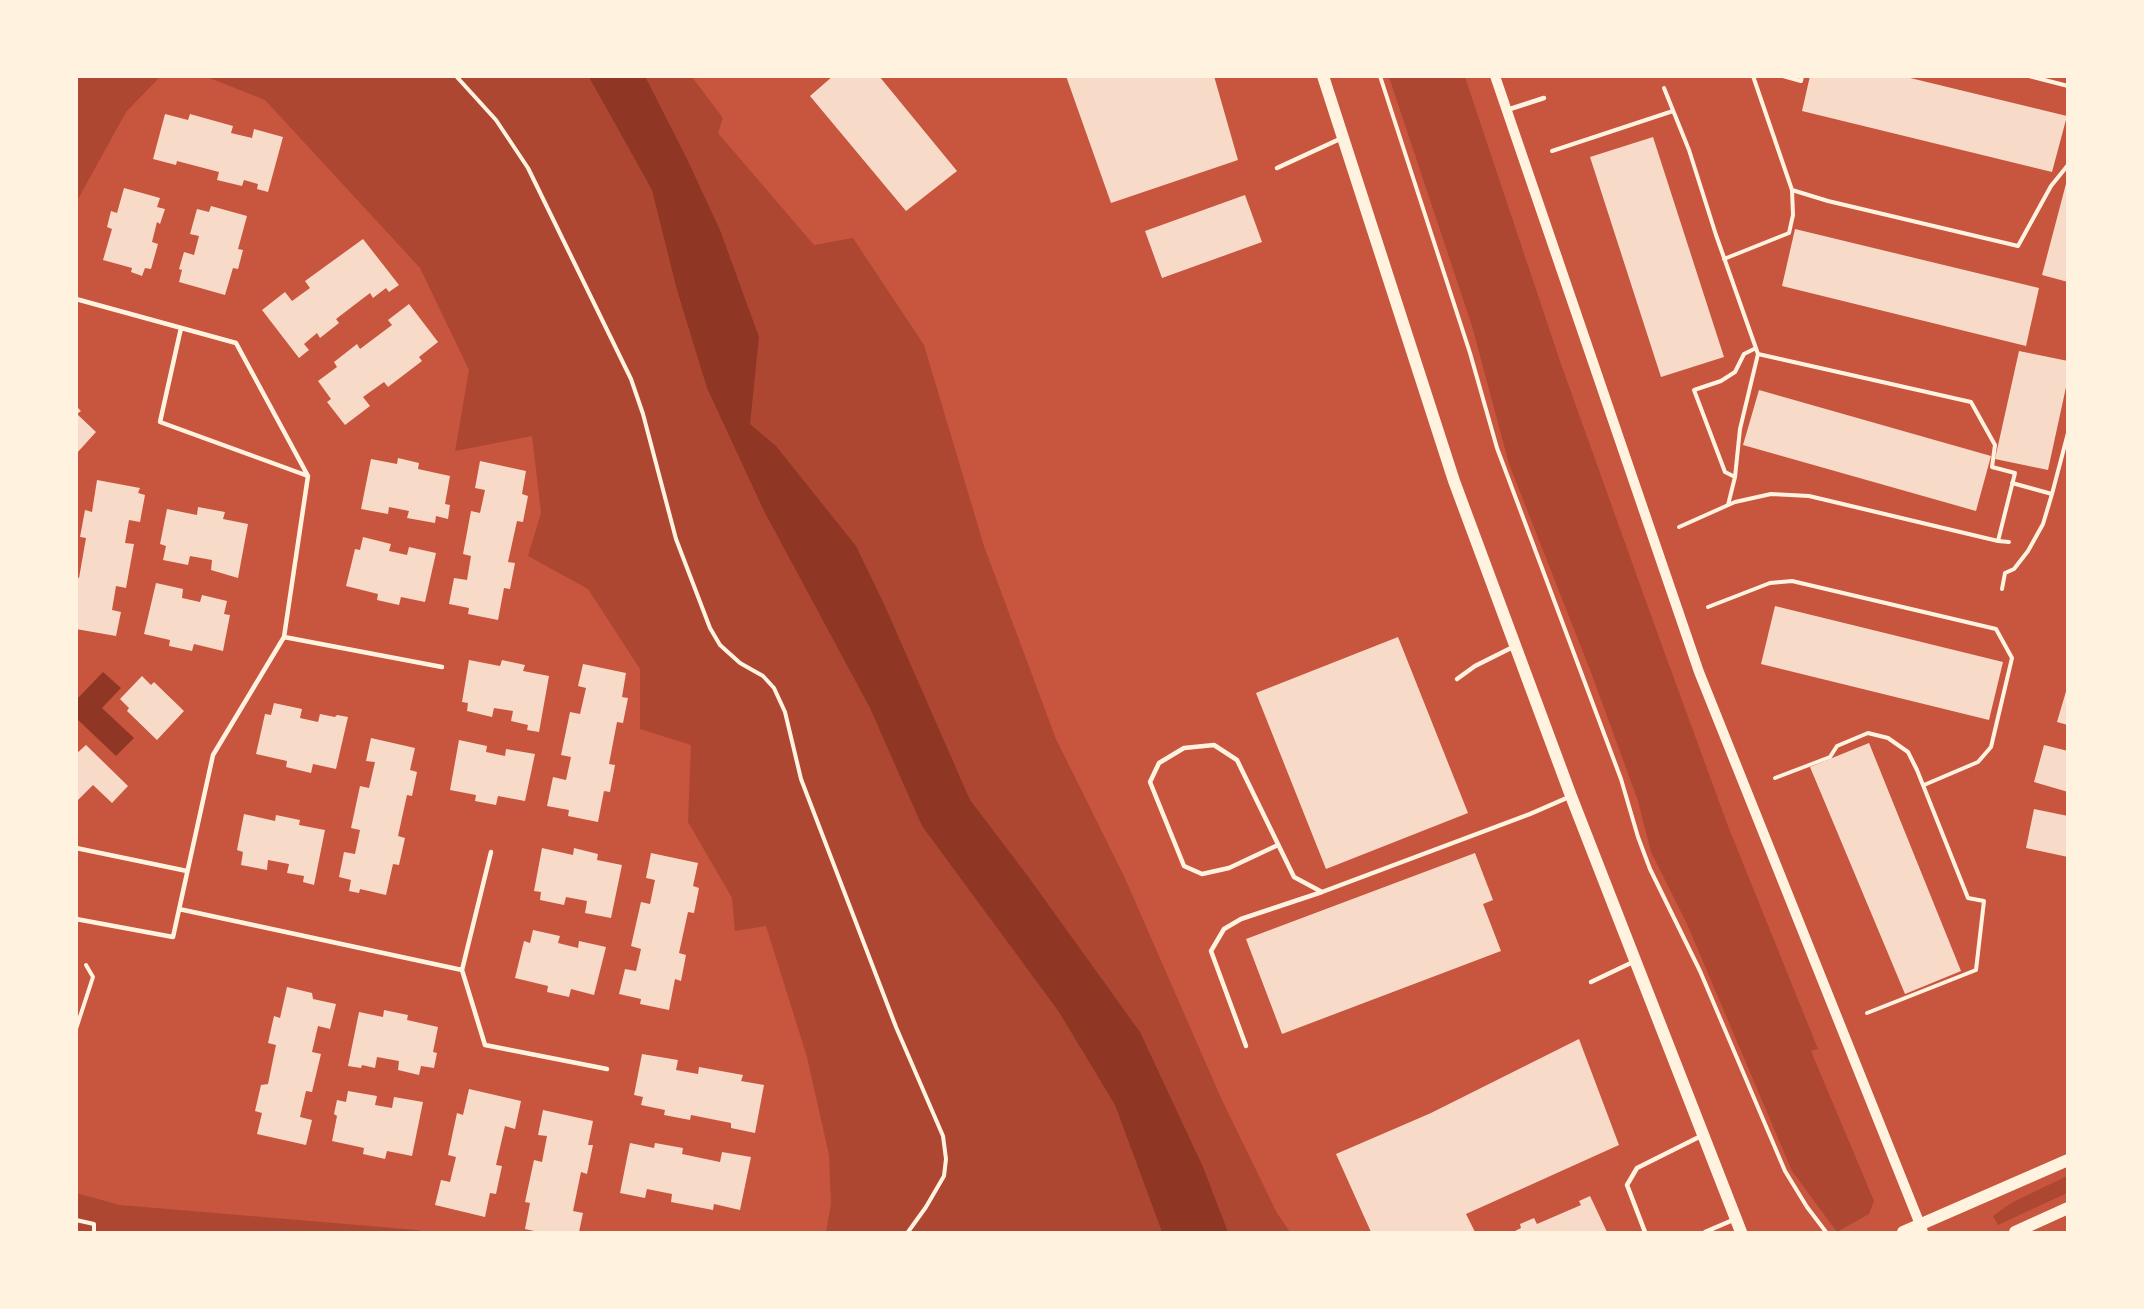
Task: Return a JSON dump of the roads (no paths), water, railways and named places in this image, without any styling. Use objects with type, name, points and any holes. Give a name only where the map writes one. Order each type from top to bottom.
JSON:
[{"type":"main road","points":[[1323,76],[1454,481],[1571,796],[1741,1233]]},
{"type":"main road","points":[[1903,1233],[1922,1229],[2067,1160]]},
{"type":"main road","points":[[2015,1233],[2067,1208]]},
{"type":"street","points":[[1495,76],[1699,672],[1922,1229]]},
{"type":"lane","points":[[1506,110],[1544,98]]},
{"type":"lane","points":[[1276,168],[1343,138]]},
{"type":"lane","points":[[76,298],[236,343],[308,476],[284,637],[213,755],[173,937],[76,919]]},
{"type":"lane","points":[[181,328],[159,422],[308,476]]},
{"type":"lane","points":[[284,637],[442,667]]},
{"type":"lane","points":[[1457,679],[1475,666],[1515,646]]},
{"type":"lane","points":[[1278,845],[1229,868],[1202,874],[1184,866],[1150,782],[1159,763],[1184,747],[1214,745],[1237,760],[1294,877],[1323,892]]},
{"type":"lane","points":[[1246,1046],[1211,951],[1224,929],[1241,919],[1323,892],[1530,814],[1571,796]]},
{"type":"lane","points":[[76,848],[187,871]]},
{"type":"lane","points":[[491,852],[462,970],[485,1045],[607,1069]]},
{"type":"lane","points":[[179,909],[462,970]]},
{"type":"lane","points":[[1591,982],[1636,961]]},
{"type":"lane","points":[[1645,1233],[1627,1185],[1637,1168],[1704,1135]]},
{"type":"lane","points":[[1706,1233],[1736,1218]]}]
